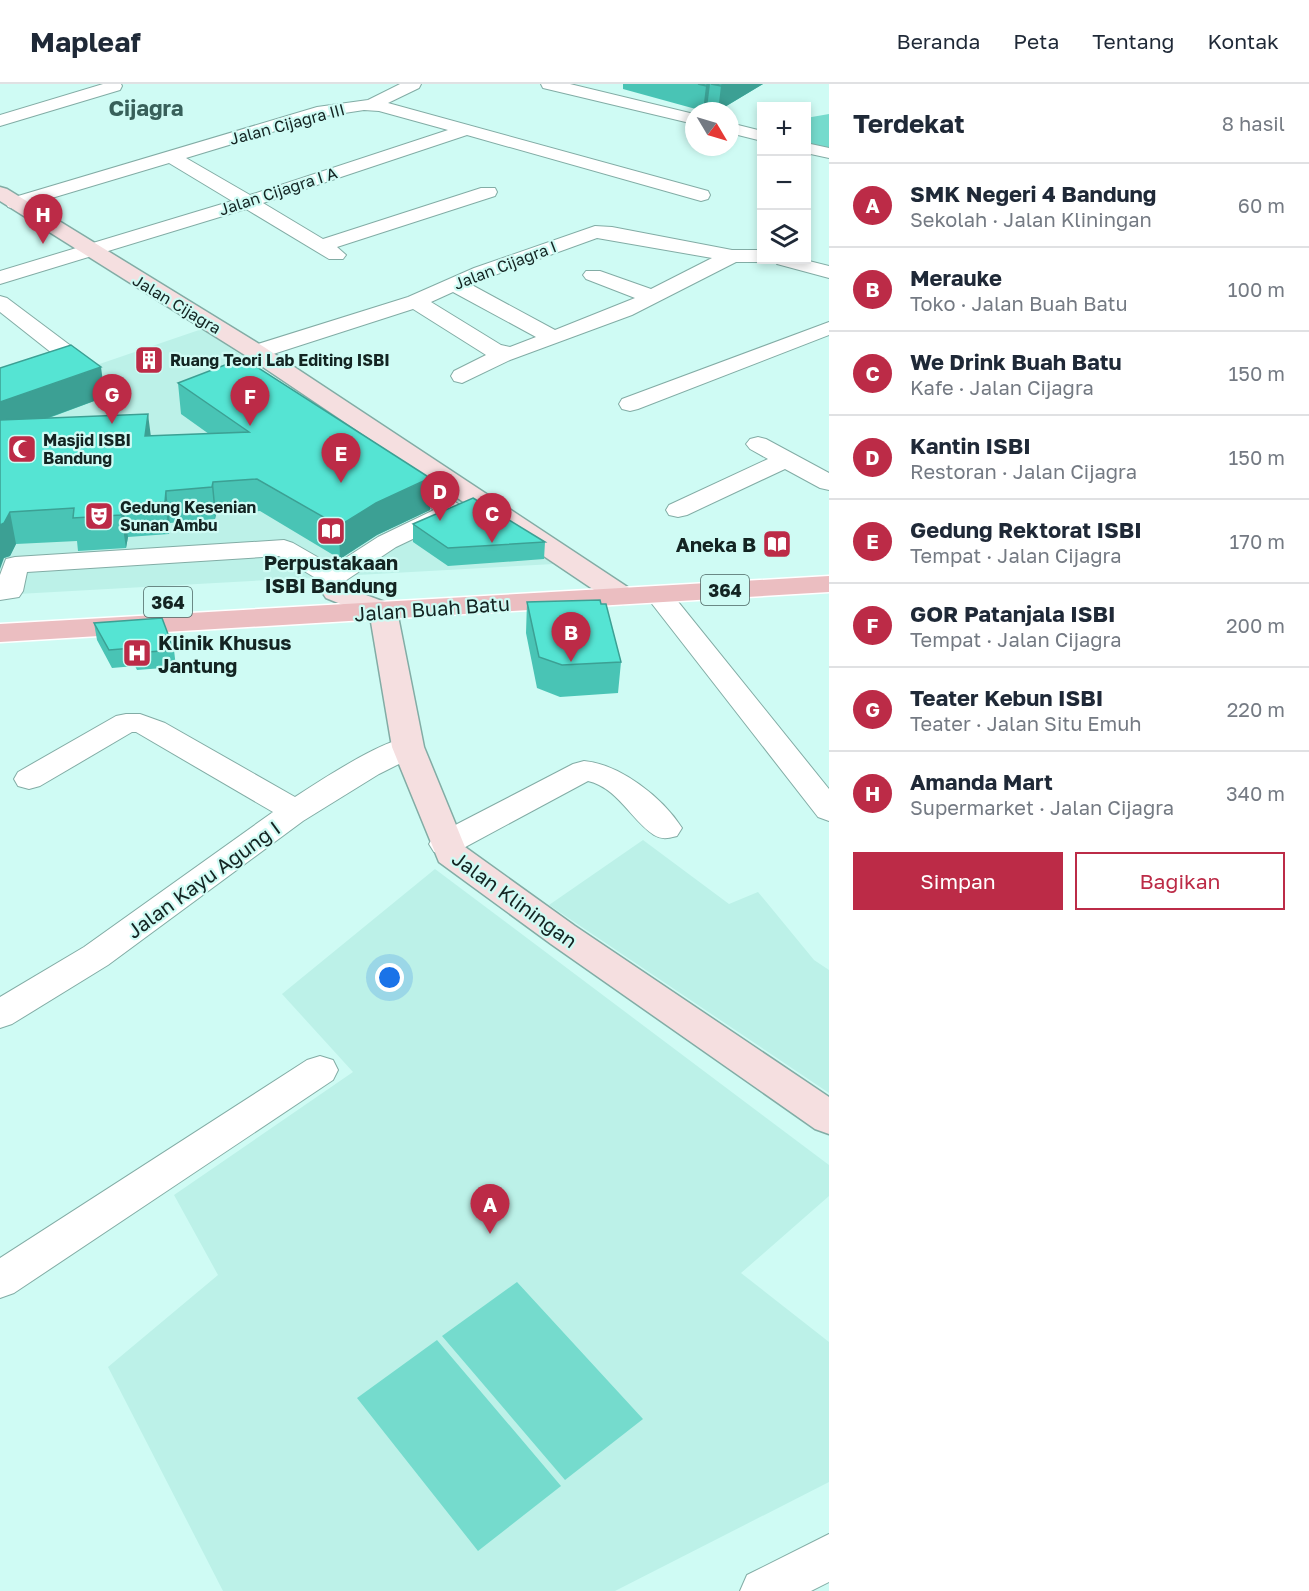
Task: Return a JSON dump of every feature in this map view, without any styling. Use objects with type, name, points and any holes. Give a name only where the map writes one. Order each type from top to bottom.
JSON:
[{"type":"main road","name":"Jalan Buah Batu","points":[[0,612],[829,564]]},
{"type":"main road","name":"Jalan Buah Batu","points":[[0,633],[829,584]]},
{"type":"street","points":[[372,105],[413,84]]},
{"type":"street","points":[[549,84],[685,117]]},
{"type":"street","points":[[0,121],[114,86]]},
{"type":"street","name":"Jalan Cijagra III","points":[[7,198],[171,156],[323,111],[372,105],[701,195]]},
{"type":"street","name":"Jalan Cijagra I A","points":[[0,278],[248,202],[466,130]]},
{"type":"street","points":[[739,130],[757,135]]},
{"type":"street","points":[[811,149],[829,153]]},
{"type":"street","points":[[171,156],[329,250],[488,192]]},
{"type":"street","name":"Jalan Cijagra","points":[[7,198],[256,352],[622,596]]},
{"type":"street","name":"Jalan Cijagra I","points":[[256,352],[416,301],[480,272],[595,232],[612,233],[732,256],[757,256]]},
{"type":"street","points":[[462,376],[505,354],[625,311],[732,256]]},
{"type":"street","points":[[799,264],[829,272]]},
{"type":"street","points":[[593,275],[652,297]]},
{"type":"street","points":[[454,284],[554,338]]},
{"type":"street","points":[[416,301],[493,350],[505,354]]},
{"type":"street","points":[[0,302],[75,360]]},
{"type":"street","points":[[630,404],[829,328]]},
{"type":"street","points":[[0,592],[10,591],[15,565],[284,548],[333,577],[387,542],[452,511],[259,379],[283,370]]},
{"type":"street","points":[[758,444],[829,483]]},
{"type":"street","points":[[678,510],[787,459]]},
{"type":"street","points":[[336,592],[383,611]]},
{"type":"street","points":[[658,594],[819,781],[829,810]]},
{"type":"street","name":"Jalan Kliningan","points":[[383,611],[408,747],[446,844],[455,859],[829,1118]]},
{"type":"street","points":[[29,779],[126,723],[133,722],[155,730],[297,812]]},
{"type":"street","name":"Jalan Kayu Agung I","points":[[0,1014],[107,949],[297,812],[381,759],[408,747]]},
{"type":"street","points":[[446,844],[584,771],[594,770],[611,778],[666,828]]},
{"type":"street","points":[[0,1280],[320,1070]]},
{"type":"street","points":[[763,1591],[829,1557]]},
{"type":"shaded area","points":[[202,329],[554,564],[0,595],[0,398]]},
{"type":"shaded area","points":[[643,840],[729,904],[758,892],[814,960],[829,970],[829,1093],[549,905]]},
{"type":"shaded area","points":[[435,869],[829,1165],[829,1196],[741,1273],[829,1342],[829,1482],[615,1591],[223,1591],[108,1367],[218,1275],[174,1195],[353,1072],[282,994]]},
{"type":"green space","points":[[829,114],[829,151],[811,147],[811,117]]},
{"type":"green space","points":[[517,1282],[643,1419],[565,1480],[442,1336]]},
{"type":"green space","points":[[437,1340],[561,1486],[478,1551],[357,1398]]},
{"type":"building","points":[[71,345],[101,367],[0,402],[0,368]]},
{"type":"building","points":[[243,358],[430,478],[376,503],[339,526],[257,479],[213,482],[212,487],[166,491],[165,502],[123,505],[121,515],[73,518],[74,508],[10,512],[4,523],[0,525],[0,420],[148,414],[145,436],[249,432],[178,383]]},
{"type":"building","points":[[473,498],[545,542],[448,548],[413,524]]},
{"type":"building","points":[[600,600],[601,604],[606,604],[621,662],[562,665],[539,657],[527,602]]},
{"type":"building","points":[[162,618],[174,650],[134,653],[133,648],[109,650],[94,623]]},
{"type":"place","name":"Amanda Mart","points":[[43,244]]},
{"type":"place","name":"Ruang Teori Lab Editing ISBI","points":[[149,360]]},
{"type":"place","name":"Teater Kebun ISBI","points":[[112,424]]},
{"type":"place","name":"GOR Patanjala ISBI","points":[[250,426]]},
{"type":"place","name":"Masjid ISBI Bandung","points":[[22,449]]},
{"type":"place","name":"Gedung Rektorat ISBI","points":[[341,483]]},
{"type":"place","name":"Gedung Kesenian Sunan Ambu","points":[[99,516]]},
{"type":"place","name":"Kantin ISBI","points":[[440,521]]},
{"type":"place","name":"Perpustakaan ISBI Bandung","points":[[331,531]]},
{"type":"place","name":"We Drink Buah Batu","points":[[492,543]]},
{"type":"place","name":"Aneka B","points":[[777,544]]},
{"type":"place","name":"Klinik Khusus Jantung","points":[[137,653]]},
{"type":"place","name":"Merauke","points":[[571,662]]},
{"type":"place","name":"SMK Negeri 4 Bandung","points":[[490,1234]]},
{"type":"district","name":"Cijagra","points":[[146,107]]}]
